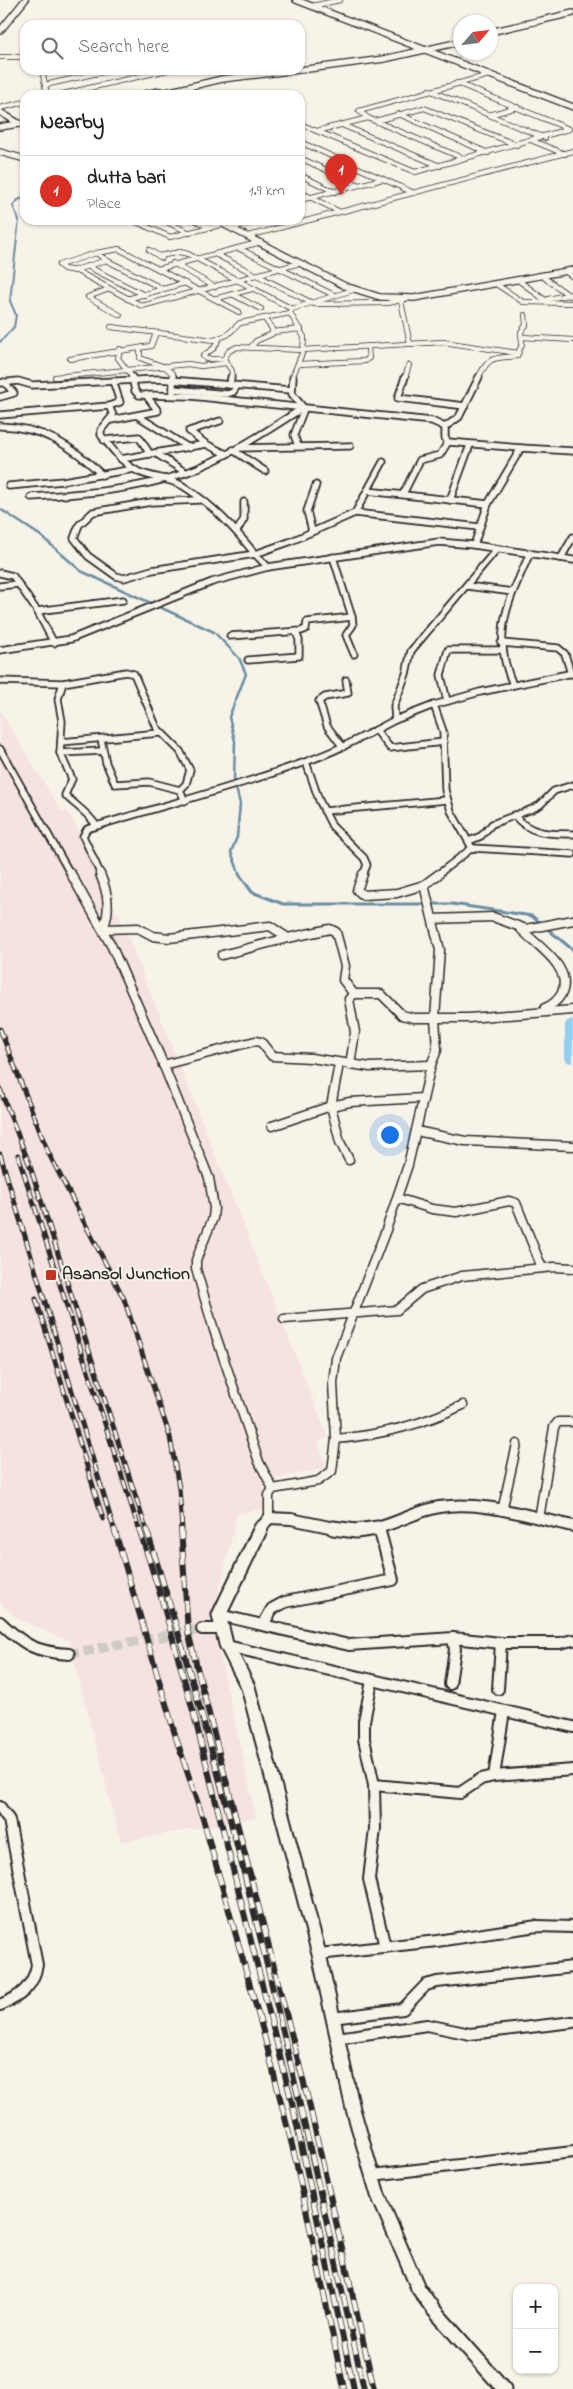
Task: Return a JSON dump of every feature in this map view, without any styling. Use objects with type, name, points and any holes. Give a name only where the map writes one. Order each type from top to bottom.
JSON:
[{"type":"street","points":[[0,26],[20,0]]},
{"type":"street","points":[[0,32],[25,0]]},
{"type":"street","points":[[296,0],[573,107]]},
{"type":"street","points":[[312,6],[340,0]]},
{"type":"street","points":[[498,32],[573,14]]},
{"type":"street","points":[[305,68],[384,60],[453,43]]},
{"type":"street","points":[[0,57],[20,57]]},
{"type":"street","points":[[43,75],[46,90]]},
{"type":"street","points":[[68,75],[69,80]]},
{"type":"street","points":[[45,85],[85,75]]},
{"type":"street","points":[[99,75],[100,85]]},
{"type":"street","points":[[80,90],[145,75]]},
{"type":"street","points":[[162,90],[231,75]]},
{"type":"street","points":[[175,90],[222,79],[256,75]]},
{"type":"street","points":[[465,159],[368,118],[359,111],[429,90],[489,75]]},
{"type":"street","points":[[305,126],[411,171],[440,166],[568,131],[569,128],[458,83]]},
{"type":"street","points":[[429,90],[546,138]]},
{"type":"street","points":[[0,108],[20,103]]},
{"type":"street","points":[[489,115],[517,107]]},
{"type":"street","points":[[375,121],[419,109],[428,109],[516,145]]},
{"type":"street","points":[[0,112],[20,122]]},
{"type":"street","points":[[399,114],[488,153]]},
{"type":"street","points":[[317,131],[368,118]]},
{"type":"street","points":[[342,124],[440,166]]},
{"type":"street","points":[[0,128],[20,125]]},
{"type":"street","points":[[533,141],[565,154]]},
{"type":"street","points":[[305,144],[414,193]]},
{"type":"street","points":[[0,152],[20,158]]},
{"type":"street","points":[[305,221],[573,152]]},
{"type":"street","points":[[305,160],[360,185]]},
{"type":"street","points":[[305,177],[335,192]]},
{"type":"street","points":[[305,199],[383,179]]},
{"type":"street","points":[[305,195],[340,212]]},
{"type":"street","points":[[143,225],[170,237],[221,225]]},
{"type":"street","points":[[173,225],[190,233]]},
{"type":"street","points":[[206,225],[212,228]]},
{"type":"street","points":[[226,225],[353,290],[380,297],[403,300]]},
{"type":"street","points":[[232,228],[243,225]]},
{"type":"street","points":[[248,236],[290,225]]},
{"type":"street","points":[[158,269],[261,242]]},
{"type":"street","points":[[238,248],[334,296]]},
{"type":"street","points":[[239,312],[214,298],[200,291],[119,249],[96,253],[60,265],[76,271],[138,305],[146,306],[200,291],[215,287],[237,280],[300,263]]},
{"type":"street","points":[[149,250],[215,287]]},
{"type":"street","points":[[96,253],[163,290]]},
{"type":"street","points":[[159,256],[184,253],[252,288],[291,311],[304,342],[294,372],[291,390],[302,406],[294,435],[298,446]]},
{"type":"street","points":[[215,254],[308,303],[318,305],[403,300],[573,270]]},
{"type":"street","points":[[76,271],[77,268],[106,260]]},
{"type":"street","points":[[87,266],[144,295]]},
{"type":"street","points":[[565,271],[573,277]]},
{"type":"street","points":[[542,276],[572,296]]},
{"type":"street","points":[[518,280],[545,300]]},
{"type":"street","points":[[128,287],[148,282]]},
{"type":"street","points":[[127,299],[185,283]]},
{"type":"street","points":[[496,284],[519,301],[534,303],[573,302]]},
{"type":"street","points":[[214,298],[252,288]]},
{"type":"street","points":[[109,289],[90,294],[88,297],[120,315]]},
{"type":"street","points":[[230,385],[232,371],[225,361],[209,359],[204,356],[219,339],[227,335],[236,325],[265,319],[291,311],[308,303],[353,290]]},
{"type":"street","points":[[232,294],[261,309]]},
{"type":"street","points":[[534,303],[572,296]]},
{"type":"street","points":[[403,300],[410,344]]},
{"type":"street","points":[[445,427],[459,417],[486,362],[491,359],[516,357],[522,337],[521,332],[526,321],[525,314]]},
{"type":"street","points":[[265,319],[273,332]]},
{"type":"street","points":[[111,327],[219,339]]},
{"type":"street","points":[[251,347],[256,341],[273,332],[300,330]]},
{"type":"street","points":[[70,359],[120,349],[140,348],[153,344],[156,333]]},
{"type":"street","points":[[522,337],[573,340]]},
{"type":"street","points":[[225,361],[233,349],[251,347],[302,350],[368,348],[443,342],[518,353]]},
{"type":"street","points":[[140,348],[140,358],[165,366],[173,374],[173,395]]},
{"type":"street","points":[[298,364],[365,361],[369,358],[368,348]]},
{"type":"street","points":[[120,349],[118,358],[129,371],[136,394],[173,395],[432,421],[445,427]]},
{"type":"street","points":[[55,377],[225,361]]},
{"type":"street","points":[[409,365],[398,398],[465,406]]},
{"type":"street","points":[[2,383],[18,381],[32,385],[174,379],[291,390]]},
{"type":"street","points":[[0,415],[109,406],[120,402],[113,381]]},
{"type":"street","points":[[0,397],[14,394],[2,383]]},
{"type":"street","points":[[173,388],[227,394],[233,392],[237,386]]},
{"type":"street","points":[[146,395],[158,411],[111,420],[100,430],[104,440],[121,459],[134,469],[181,485],[237,530],[255,554],[268,567]]},
{"type":"street","points":[[109,406],[112,415],[111,420]]},
{"type":"street","points":[[31,497],[95,492],[185,472],[226,454],[302,409]]},
{"type":"street","points":[[138,416],[189,448]]},
{"type":"street","points":[[220,421],[189,431],[206,444],[226,454]]},
{"type":"street","points":[[0,426],[23,427],[42,431],[83,455],[102,475]]},
{"type":"street","points":[[445,427],[445,438],[448,442]]},
{"type":"street","points":[[104,440],[139,437],[152,453],[185,472]]},
{"type":"street","points":[[448,442],[573,451]]},
{"type":"street","points":[[403,494],[420,460],[440,455],[448,442]]},
{"type":"street","points":[[121,459],[206,444]]},
{"type":"street","points":[[450,500],[470,445]]},
{"type":"street","points":[[235,449],[350,446]]},
{"type":"street","points":[[474,545],[488,504],[521,448]]},
{"type":"street","points":[[235,449],[265,471]]},
{"type":"street","points":[[355,513],[383,462]]},
{"type":"street","points":[[9,486],[102,475],[134,469]]},
{"type":"street","points":[[312,531],[307,512],[316,485]]},
{"type":"street","points":[[367,491],[488,504]]},
{"type":"street","points":[[200,500],[165,501],[93,512],[78,525],[74,538],[88,556],[116,576],[124,578],[152,570],[255,554],[355,513],[479,527]]},
{"type":"street","points":[[237,530],[244,519],[244,502]]},
{"type":"street","points":[[561,558],[573,537]]},
{"type":"street","points":[[0,650],[54,643],[81,636],[212,582],[268,567],[439,542],[474,545],[496,550],[573,560]]},
{"type":"street","points":[[395,720],[394,706],[406,674],[411,651],[496,550]]},
{"type":"street","points":[[513,685],[504,665],[501,646],[504,614],[530,554]]},
{"type":"street","points":[[333,557],[352,618],[352,626],[346,636],[354,654]]},
{"type":"street","points":[[0,573],[13,576],[37,610],[54,643]]},
{"type":"street","points":[[0,586],[18,584]]},
{"type":"street","points":[[467,586],[514,592]]},
{"type":"street","points":[[37,610],[123,600]]},
{"type":"street","points":[[230,636],[296,632],[305,630],[307,622],[352,618]]},
{"type":"street","points":[[248,660],[299,656],[299,640],[296,632]]},
{"type":"street","points":[[103,928],[108,919],[108,897],[83,836],[87,828],[214,793],[306,762],[343,747],[395,720],[434,705],[513,685],[572,673],[565,654],[558,648],[501,646],[448,650],[440,675],[447,701]]},
{"type":"street","points":[[0,681],[63,683],[126,672],[134,674],[160,733],[180,751],[190,770],[186,784],[180,790]]},
{"type":"street","points":[[343,747],[328,726],[319,701],[325,697],[348,693],[346,680]]},
{"type":"street","points":[[63,683],[58,699],[62,721],[60,753],[72,779],[65,795],[68,800],[88,813],[96,825]]},
{"type":"street","points":[[434,705],[441,720],[447,800],[470,845]]},
{"type":"street","points":[[376,730],[390,748],[444,742]]},
{"type":"street","points":[[61,742],[101,740],[160,733]]},
{"type":"street","points":[[101,740],[115,784],[152,782],[180,790],[185,801]]},
{"type":"street","points":[[0,749],[103,928],[163,1065],[209,1178],[214,1199],[212,1218],[197,1255],[196,1269],[214,1330],[259,1462],[273,1490]]},
{"type":"street","points":[[60,753],[103,751]]},
{"type":"street","points":[[306,762],[324,811],[339,834],[362,853],[367,869],[358,890],[358,893],[362,895],[397,893],[424,887],[492,824],[540,805],[554,791],[573,785]]},
{"type":"street","points":[[324,811],[447,800]]},
{"type":"street","points":[[514,815],[520,824],[535,832],[573,834]]},
{"type":"street","points":[[470,845],[573,854]]},
{"type":"street","points":[[424,887],[440,950],[435,1018],[437,1050],[431,1065],[416,1131],[396,1198],[336,1358],[333,1383],[336,1438],[332,1471],[327,1477],[318,1481],[273,1490],[269,1495],[269,1518],[258,1532],[219,1615],[220,1629],[225,1646],[243,1673],[248,1687],[319,1954],[332,2018],[378,2195],[418,2288],[433,2309],[504,2389]]},
{"type":"street","points":[[433,917],[493,917],[523,928],[573,920]]},
{"type":"street","points":[[103,928],[144,929],[150,936],[159,937],[207,934],[270,926],[288,938]]},
{"type":"street","points":[[523,928],[526,936],[562,961],[569,978],[556,1003],[531,1012]]},
{"type":"street","points":[[222,955],[327,929],[334,930],[344,966],[343,980],[354,994]]},
{"type":"street","points":[[350,1065],[355,1032],[349,999],[354,994],[381,994],[407,1018],[573,1010]]},
{"type":"street","points":[[163,1065],[255,1041],[261,1042],[272,1056],[311,1058],[350,1065],[431,1065]]},
{"type":"street","points":[[340,1064],[331,1106],[340,1142],[349,1160]]},
{"type":"street","points":[[272,1126],[331,1106],[365,1100],[423,1098]]},
{"type":"street","points":[[416,1131],[465,1141],[573,1146]]},
{"type":"street","points":[[396,1198],[432,1209],[456,1212],[509,1202],[516,1203],[542,1268]]},
{"type":"street","points":[[284,1319],[326,1314],[354,1314],[397,1310],[415,1293],[451,1278],[542,1268],[573,1268]]},
{"type":"street","points":[[336,1438],[385,1434],[423,1424],[463,1405]]},
{"type":"street","points":[[539,1519],[554,1427],[558,1422],[573,1422]]},
{"type":"street","points":[[502,1511],[517,1444]]},
{"type":"street","points":[[269,1518],[281,1518],[356,1531],[379,1527],[442,1506],[461,1506],[502,1511],[573,1526]]},
{"type":"street","points":[[263,1625],[272,1609],[285,1602],[393,1580],[379,1527]]},
{"type":"street","points":[[219,1615],[349,1645],[453,1638],[501,1643],[560,1643],[573,1640]]},
{"type":"street","points":[[0,1622],[30,1649],[42,1653],[69,1654]]},
{"type":"street","points":[[202,1630],[220,1629]]},
{"type":"street","points":[[450,1684],[455,1649],[453,1638]]},
{"type":"street","points":[[498,1689],[501,1643]]},
{"type":"street","points":[[225,1646],[573,1727]]},
{"type":"street","points":[[372,1681],[364,1721],[364,1739],[374,1785],[375,1829],[369,1879],[385,1947]]},
{"type":"street","points":[[494,1776],[504,1711]]},
{"type":"street","points":[[374,1785],[460,1793],[481,1779],[494,1776],[573,1770]]},
{"type":"street","points":[[0,1807],[9,1820],[38,1965],[36,1976],[28,1990],[19,1997],[1,2005]]},
{"type":"street","points":[[319,1954],[538,1926],[573,1927]]},
{"type":"street","points":[[332,2018],[403,2009],[426,1985],[437,1982],[573,1967]]},
{"type":"street","points":[[337,2038],[427,2025],[434,2025],[460,2035],[573,2022]]},
{"type":"street","points":[[372,2175],[573,2152]]},
{"type":"shaded area","name":"Asansol Junction","points":[[0,711],[62,812],[67,811],[79,832],[108,895],[101,899],[106,911],[118,912],[328,1437],[318,1442],[326,1468],[264,1481],[266,1508],[237,1514],[212,1620],[256,1817],[121,1842],[69,1641],[18,1619],[0,1602]]},
{"type":"waterway","points":[[0,342],[14,327],[16,315],[10,301],[19,220],[13,206],[20,199]]},
{"type":"waterway","points":[[0,509],[41,536],[81,571],[214,632],[239,658],[246,674],[229,717],[235,741],[234,780],[240,804],[237,837],[231,852],[240,875]]},
{"type":"waterway","points":[[239,874],[252,892],[283,904],[452,904],[532,916],[573,950]]},
{"type":"waterway","points":[[573,1024],[573,1058]]},
{"type":"tunnel","points":[[69,1654],[202,1629]]},
{"type":"railway","points":[[0,1029],[48,1152],[124,1299],[170,1437],[179,1488],[182,1529]]},
{"type":"railway","points":[[0,1089],[30,1166],[146,1529]]},
{"type":"railway","points":[[0,1154],[114,1529]]},
{"type":"railway","points":[[18,1155],[139,1529]]},
{"type":"railway","points":[[36,1299],[103,1519]]},
{"type":"railway","points":[[114,1528],[177,1741],[203,1819],[263,2031],[295,2157],[344,2389]]},
{"type":"railway","points":[[139,1528],[161,1597],[193,1711],[293,2107],[354,2389]]},
{"type":"railway","points":[[146,1528],[179,1634],[238,1848],[291,2064],[364,2389]]},
{"type":"railway","points":[[181,1528],[188,1632],[309,2103],[374,2389]]},
{"type":"place","name":"dutta bari","points":[[341,195]]},
{"type":"place","name":"Asansol Junction","points":[[51,1275]]}]
